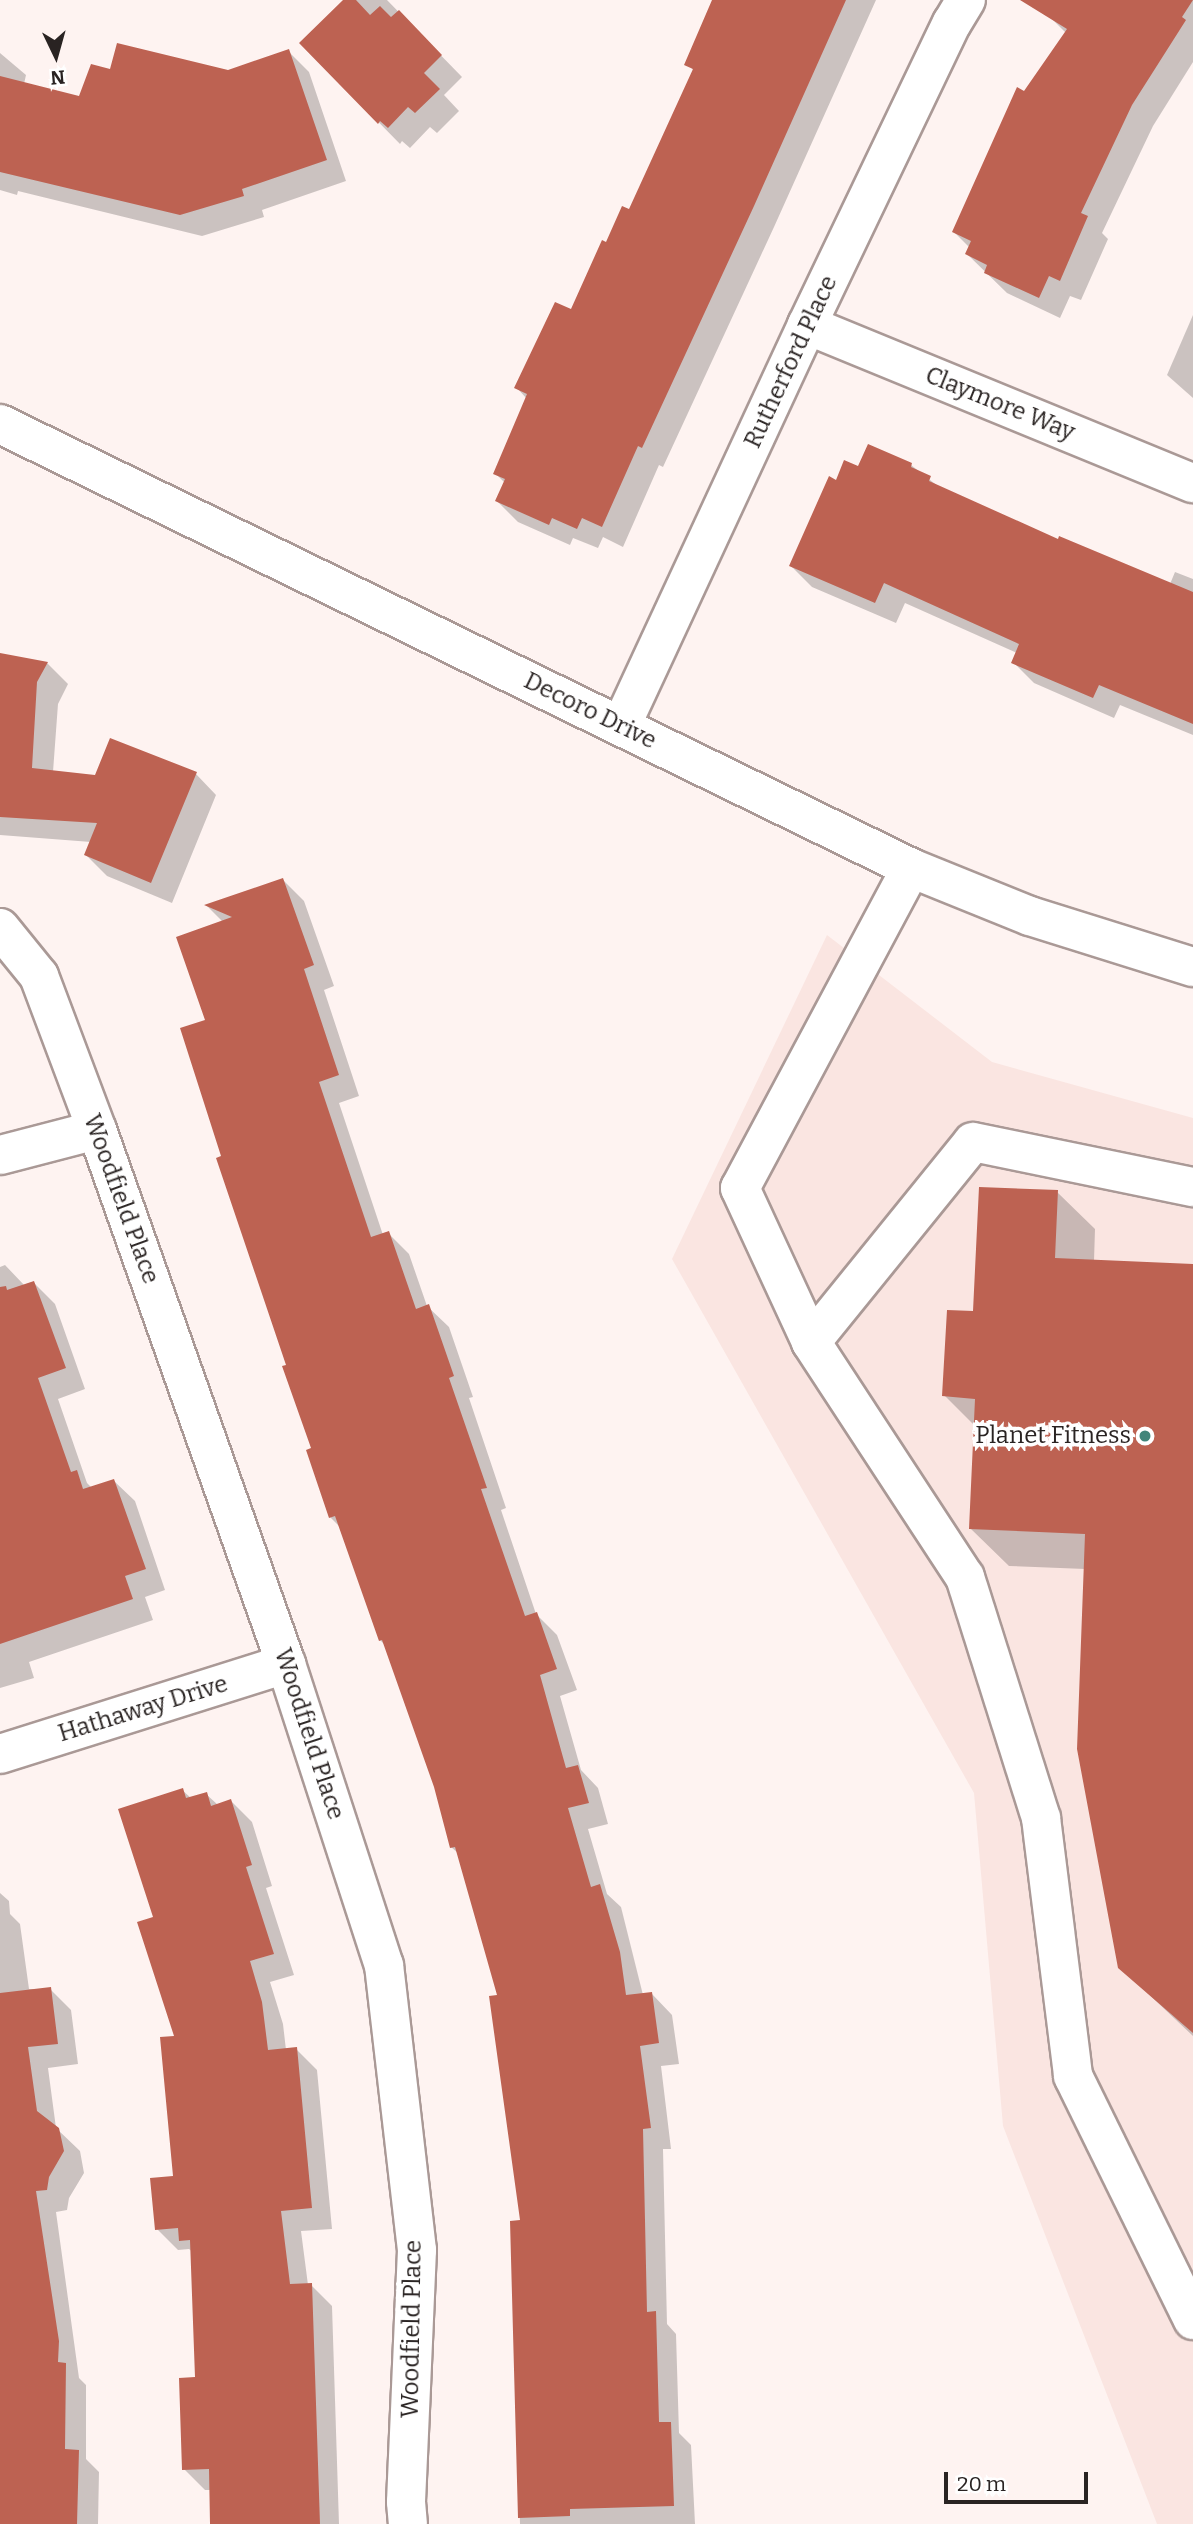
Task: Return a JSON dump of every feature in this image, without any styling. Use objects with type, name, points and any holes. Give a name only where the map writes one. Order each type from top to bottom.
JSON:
[{"type":"street","name":"Rutherford Place","points":[[621,726],[807,325],[952,23],[966,0]]},
{"type":"street","name":"Claymore Way","points":[[807,325],[1193,483]]},
{"type":"street","name":"Decoro Drive","points":[[0,424],[911,869],[1030,916],[1193,967]]},
{"type":"street","points":[[911,869],[740,1188],[811,1342],[965,1577],[1041,1818],[1073,2076],[1193,2320]]},
{"type":"street","name":"Woodfield Place","points":[[0,928],[39,976],[97,1130],[286,1664],[384,1965],[417,2250],[406,2502],[408,2524]]},
{"type":"street","points":[[0,1155],[97,1130]]},
{"type":"street","points":[[811,1342],[973,1142],[1193,1187]]},
{"type":"street","name":"Hathaway Drive","points":[[0,1754],[286,1664]]},
{"type":"shaded area","points":[[827,935],[992,1062],[1193,1118],[1193,2524],[1157,2524],[1003,2126],[974,1793],[672,1259]]},
{"type":"building","points":[[343,0],[356,0],[370,15],[380,6],[391,17],[399,10],[442,55],[424,73],[440,89],[415,113],[408,107],[388,128],[380,121],[378,124],[299,43]]},
{"type":"building","points":[[712,0],[846,0],[642,448],[638,446],[602,527],[582,518],[577,529],[552,518],[549,525],[495,501],[505,479],[493,474],[527,394],[514,388],[555,302],[571,309],[602,240],[606,242],[622,206],[629,209],[693,69],[684,65]]},
{"type":"building","points":[[1020,0],[1193,0],[1182,17],[1186,20],[1132,105],[1081,213],[1088,216],[1060,281],[1049,276],[1039,298],[984,273],[987,265],[965,254],[971,241],[952,232],[1017,87],[1024,91],[1067,29]]},
{"type":"building","points":[[117,43],[228,70],[289,49],[327,160],[242,189],[244,196],[180,215],[0,172],[0,76],[79,96],[91,64],[110,69]]},
{"type":"building","points":[[868,444],[912,463],[911,467],[931,476],[929,481],[1058,539],[1059,536],[1193,592],[1193,724],[1099,685],[1093,698],[1011,663],[1019,644],[884,583],[875,603],[789,566],[829,476],[836,480],[844,460],[858,466]]},
{"type":"building","points":[[0,653],[48,662],[37,682],[32,768],[95,775],[110,738],[197,772],[151,883],[84,855],[97,823],[0,817]]},
{"type":"building","points":[[283,878],[314,965],[304,969],[339,1075],[319,1082],[371,1237],[389,1231],[416,1309],[429,1304],[454,1376],[449,1378],[487,1488],[481,1489],[525,1616],[537,1612],[557,1669],[540,1675],[566,1768],[578,1765],[589,1803],[568,1808],[591,1887],[600,1884],[620,1952],[626,1995],[652,1992],[659,2043],[640,2046],[651,2128],[643,2129],[647,2312],[656,2311],[659,2422],[671,2422],[674,2506],[570,2509],[570,2516],[518,2518],[510,2221],[520,2220],[489,1996],[497,1995],[455,1847],[450,1848],[434,1787],[335,1516],[329,1518],[306,1450],[311,1448],[216,1158],[221,1156],[180,1028],[205,1020],[176,937],[232,917],[204,905]]},
{"type":"building","points":[[979,1187],[1058,1190],[1055,1258],[1193,1264],[1193,2033],[1118,1968],[1077,1749],[1085,1534],[969,1529],[975,1399],[942,1396],[947,1310],[973,1311]]},
{"type":"building","points":[[34,1281],[66,1368],[38,1378],[71,1472],[77,1470],[83,1489],[114,1479],[146,1569],[125,1576],[133,1599],[0,1644],[0,1287],[6,1286],[7,1290]]},
{"type":"building","points":[[183,1788],[186,1798],[207,1792],[211,1806],[231,1799],[252,1865],[246,1867],[274,1954],[250,1961],[262,2002],[268,2050],[297,2047],[312,2208],[281,2211],[290,2284],[312,2283],[320,2524],[210,2524],[209,2469],[182,2470],[179,2378],[195,2377],[190,2240],[179,2241],[178,2228],[155,2230],[150,2178],[173,2176],[160,2037],[174,2036],[137,1922],[153,1917],[118,1809]]},
{"type":"building","points":[[51,1987],[58,2044],[28,2047],[37,2111],[59,2128],[64,2151],[49,2177],[47,2190],[36,2191],[59,2341],[58,2362],[66,2363],[65,2449],[79,2450],[77,2524],[0,2524],[0,1993]]},
{"type":"place","name":"Planet Fitness","points":[[1145,1436]]}]
